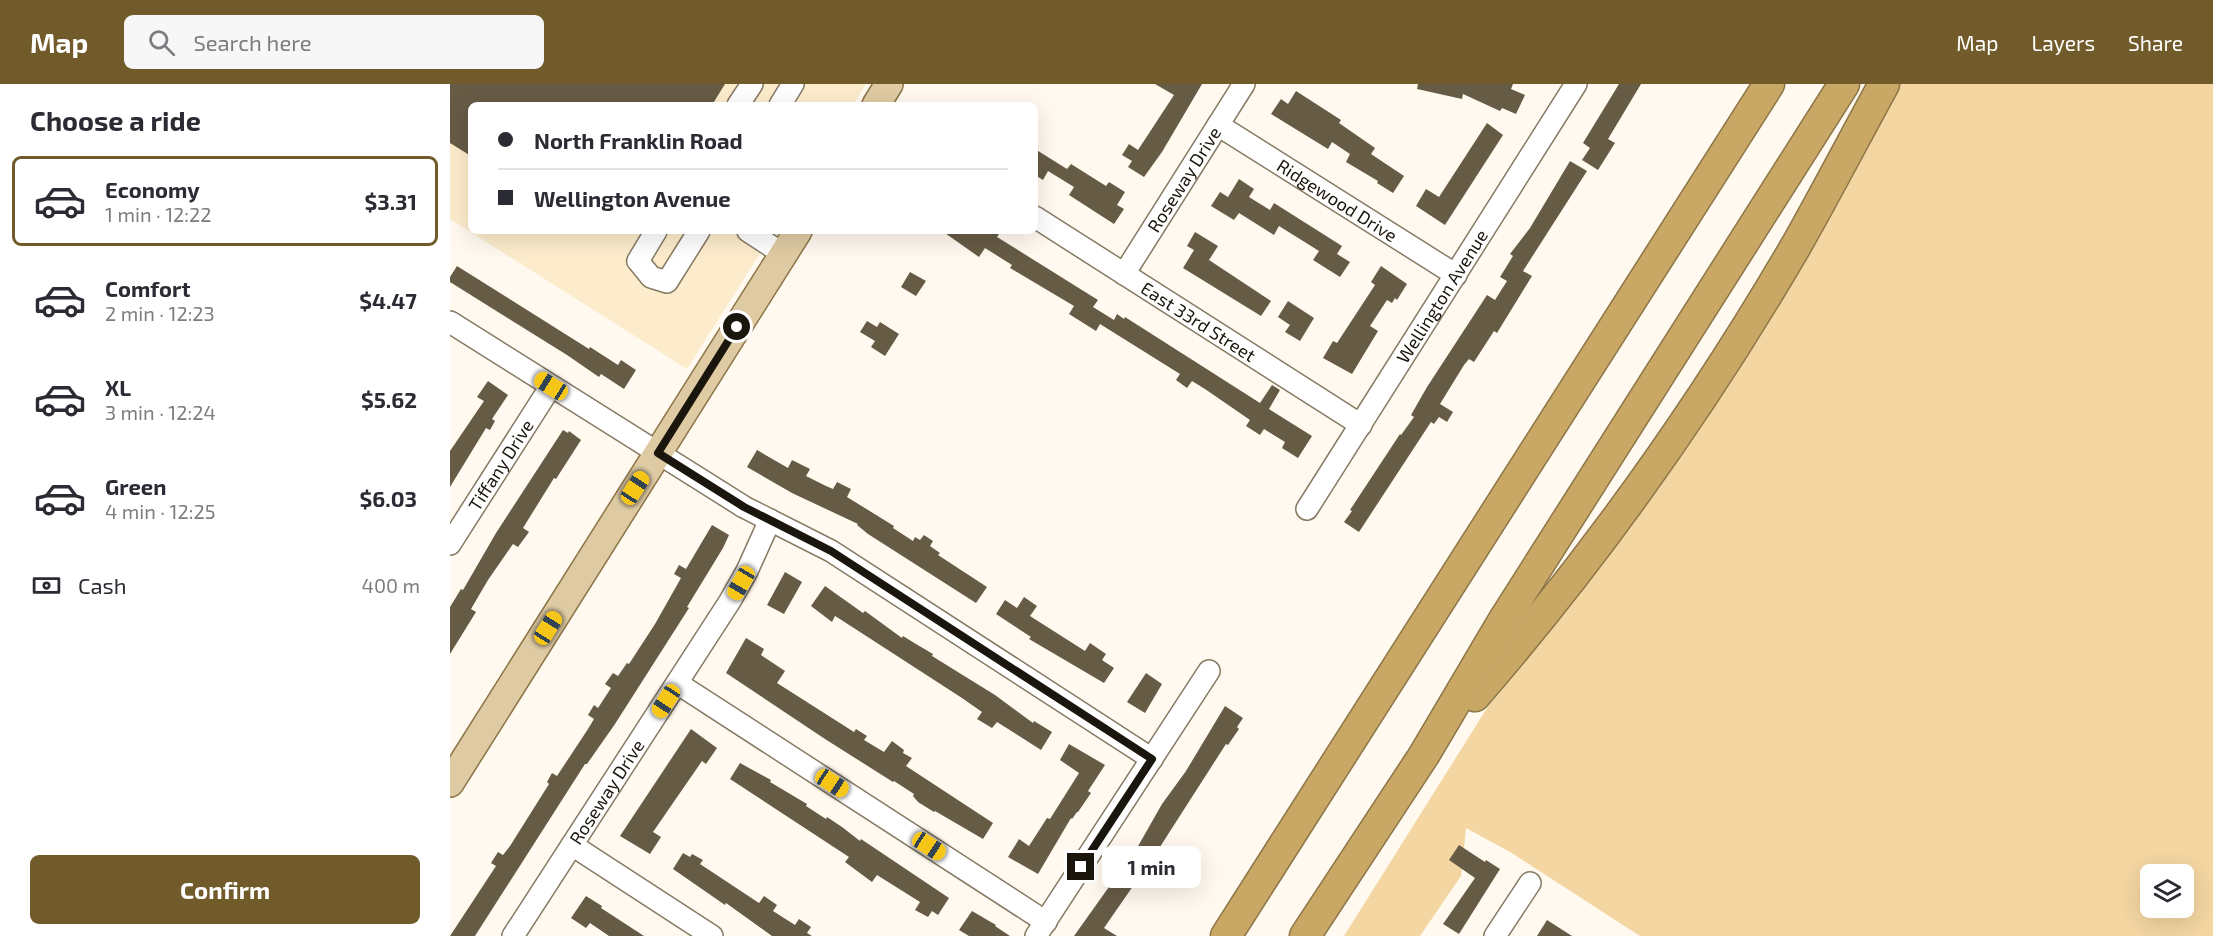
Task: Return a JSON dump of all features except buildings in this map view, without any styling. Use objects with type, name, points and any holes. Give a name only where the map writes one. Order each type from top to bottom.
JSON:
[{"type":"highway","points":[[1227,936],[1769,84]]},
{"type":"highway","points":[[1305,936],[1424,755],[1505,618],[1844,84]]},
{"type":"highway","points":[[1424,755],[1529,634],[1658,463],[1797,243],[1884,84]]},
{"type":"main road","points":[[878,102],[890,84]]},
{"type":"main road","points":[[450,783],[796,234]]},
{"type":"street","points":[[740,102],[752,84]]},
{"type":"street","points":[[782,102],[793,84]]},
{"type":"street","name":"Roseway Drive","points":[[1124,274],[1244,84]]},
{"type":"street","name":"Wellington Avenue","points":[[1307,509],[1574,85]]},
{"type":"street","name":"Ridgewood Drive","points":[[1218,125],[1456,275]]},
{"type":"street","name":"East 33rd Street","points":[[1038,219],[1361,425]]},
{"type":"street","points":[[654,234],[638,261],[651,277],[667,282],[697,234]]},
{"type":"street","points":[[753,234],[783,254]]},
{"type":"street","points":[[450,322],[744,507],[831,551],[1152,759]]},
{"type":"street","name":"Tiffany Drive","points":[[450,544],[551,386]]},
{"type":"street","name":"Roseway Drive","points":[[513,936],[741,583],[770,520]]},
{"type":"street","points":[[677,683],[1041,929],[1209,671]]},
{"type":"street","points":[[572,845],[712,936]]},
{"type":"street","points":[[1495,936],[1530,883]]},
{"type":"shaded area","points":[[450,84],[866,84],[855,102],[468,102],[468,230],[450,219]]},
{"type":"shaded area","points":[[1898,84],[2213,84],[2213,936],[1640,936],[1510,852],[1466,828],[1461,876],[1420,936],[1344,936],[1487,708],[1527,659],[1531,649]]},
{"type":"shaded area","points":[[474,234],[772,234],[687,369]]},
{"type":"route","points":[[737,327],[658,453],[744,507],[831,551],[1152,759],[1081,867]]}]
